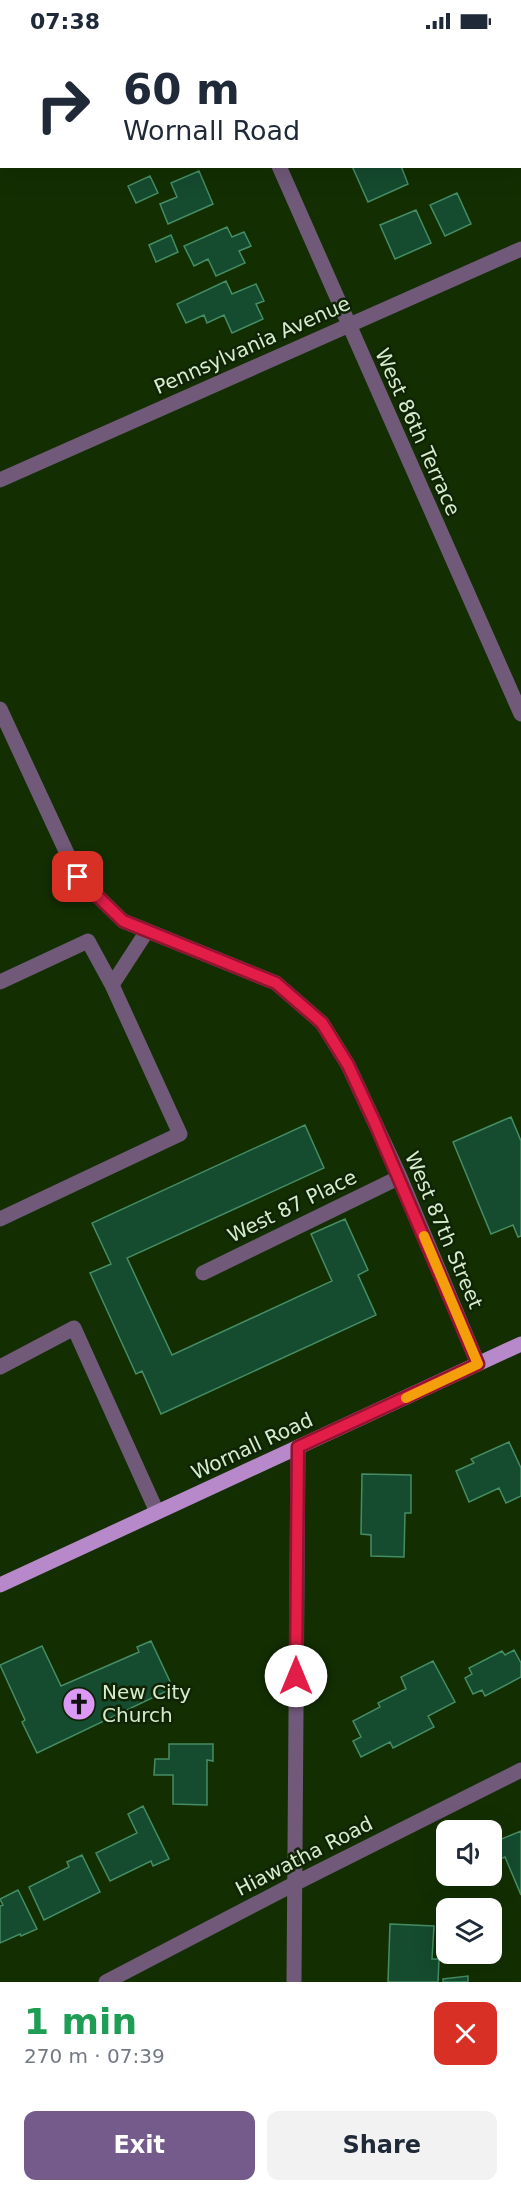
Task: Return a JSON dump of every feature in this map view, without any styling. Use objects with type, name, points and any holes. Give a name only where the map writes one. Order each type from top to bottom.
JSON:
[{"type":"main road","name":"Wornall Road","points":[[0,1585],[521,1344]]},
{"type":"street","name":"West 86th Terrace","points":[[280,168],[521,714]]},
{"type":"street","name":"Pennsylvania Avenue","points":[[0,480],[521,249]]},
{"type":"street","name":"West 87th Street","points":[[0,709],[78,877],[123,921],[276,983],[322,1023],[348,1065],[400,1177],[478,1364]]},
{"type":"street","points":[[112,985],[147,931]]},
{"type":"street","points":[[0,982],[88,941],[112,985],[180,1134],[0,1219]]},
{"type":"street","name":"West 87 Place","points":[[202,1273],[400,1177]]},
{"type":"street","points":[[0,1367],[74,1328],[157,1512]]},
{"type":"street","points":[[294,1982],[298,1447]]},
{"type":"street","name":"Hiawatha Road","points":[[106,1982],[521,1770]]},
{"type":"building","points":[[353,168],[402,168],[408,184],[368,202]]},
{"type":"building","points":[[199,171],[213,204],[168,224],[160,204],[177,197],[171,183]]},
{"type":"building","points":[[150,176],[158,193],[136,203],[128,186]]},
{"type":"building","points":[[457,193],[471,224],[445,236],[430,205]]},
{"type":"building","points":[[416,210],[431,243],[395,259],[380,225]]},
{"type":"building","points":[[227,227],[232,237],[244,232],[251,246],[239,251],[245,263],[216,276],[208,259],[194,266],[184,246]]},
{"type":"building","points":[[171,235],[178,252],[156,262],[149,245]]},
{"type":"building","points":[[226,281],[232,294],[256,284],[264,301],[256,304],[263,319],[232,333],[224,315],[207,323],[204,315],[186,323],[177,304]]},
{"type":"building","points":[[511,1117],[521,1141],[521,1236],[518,1237],[513,1225],[491,1234],[453,1142]]},
{"type":"building","points":[[305,1125],[324,1168],[127,1258],[172,1355],[332,1281],[311,1234],[345,1219],[368,1270],[358,1275],[376,1315],[161,1414],[142,1371],[136,1374],[90,1273],[111,1264],[92,1223]]},
{"type":"building","points":[[509,1442],[521,1468],[521,1496],[506,1503],[499,1488],[469,1502],[456,1471],[474,1463],[471,1459]]},
{"type":"building","points":[[362,1474],[411,1475],[411,1513],[405,1513],[404,1557],[371,1556],[371,1535],[361,1534]]},
{"type":"building","name":"New City Church","points":[[151,1641],[173,1688],[37,1753],[22,1722],[25,1720],[0,1665],[42,1646],[61,1686],[139,1652],[137,1647]]},
{"type":"building","points":[[514,1650],[521,1663],[521,1677],[485,1696],[482,1690],[473,1694],[465,1678],[472,1674],[469,1668],[502,1651],[505,1655]]},
{"type":"building","points":[[433,1661],[455,1702],[428,1716],[434,1727],[393,1748],[390,1742],[361,1757],[353,1741],[361,1737],[353,1721],[380,1707],[378,1703],[406,1689],[401,1677]]},
{"type":"building","points":[[169,1744],[213,1744],[213,1761],[207,1760],[207,1805],[173,1804],[173,1775],[154,1775],[155,1759],[169,1759]]},
{"type":"building","points":[[143,1806],[169,1859],[153,1866],[151,1861],[110,1881],[96,1853],[137,1833],[128,1814]]},
{"type":"building","points":[[521,1831],[521,1895],[505,1857],[502,1858],[502,1839]]},
{"type":"building","points":[[82,1855],[100,1892],[44,1920],[29,1887],[69,1867],[67,1862]]},
{"type":"building","points":[[18,1890],[37,1929],[0,1943],[0,1906],[3,1905],[0,1899]]},
{"type":"building","points":[[390,1924],[434,1926],[432,1959],[436,1959],[436,1964],[439,1964],[438,1982],[388,1982]]},
{"type":"building","points":[[468,1976],[468,1982],[443,1982],[443,1979]]},
{"type":"slow traffic","points":[[406,1398],[478,1364],[424,1236]]},
{"type":"place","name":"New City Church","points":[[79,1704]]},
{"type":"route","points":[[78,877],[123,921],[276,983],[322,1023],[348,1065],[400,1177],[478,1364],[298,1447],[296,1676]]}]
